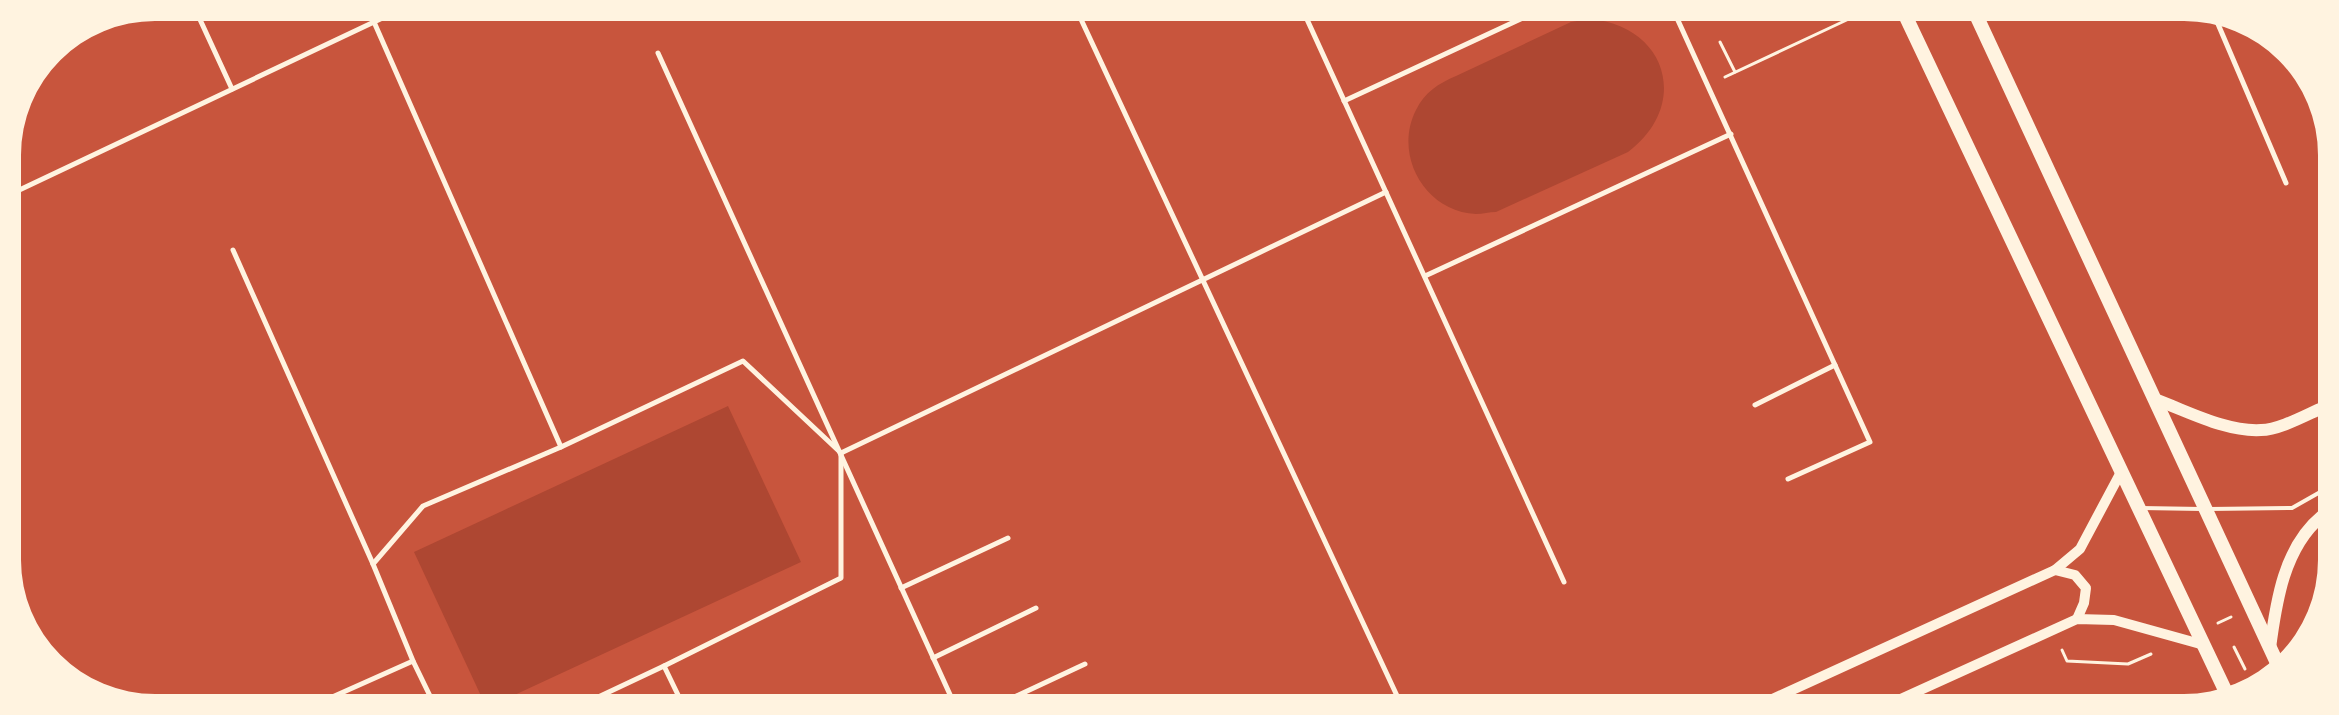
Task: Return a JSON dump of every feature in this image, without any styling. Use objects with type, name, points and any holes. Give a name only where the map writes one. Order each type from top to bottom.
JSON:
[{"type":"highway","points":[[1908,21],[2224,687]]},
{"type":"highway","points":[[1979,21],[2274,658]]},
{"type":"main road","points":[[2154,399],[2233,427],[2262,431],[2318,410]]},
{"type":"main road","points":[[1785,693],[2055,570],[2080,549],[2121,472]]},
{"type":"main road","points":[[2270,648],[2274,615],[2286,571],[2298,542],[2318,519]]},
{"type":"main road","points":[[2055,570],[2075,574],[2086,588],[2084,603],[2077,619]]},
{"type":"main road","points":[[1914,693],[2077,619],[2114,620],[2204,645]]},
{"type":"street","points":[[1308,21],[1564,582]]},
{"type":"street","points":[[1344,101],[1516,21]]},
{"type":"street","points":[[1678,21],[1732,134],[1870,442],[1788,479]]},
{"type":"street","points":[[201,22],[232,90]]},
{"type":"street","points":[[22,189],[374,22],[561,447]]},
{"type":"street","points":[[1083,22],[1396,693]]},
{"type":"street","points":[[2219,26],[2286,183]]},
{"type":"street","points":[[658,53],[950,694]]},
{"type":"street","points":[[1425,276],[1732,134]]},
{"type":"street","points":[[841,453],[1204,281],[1386,192]]},
{"type":"street","points":[[233,250],[373,564],[413,662],[429,694]]},
{"type":"street","points":[[373,564],[422,506],[561,447],[743,361],[841,453],[841,578],[605,694]]},
{"type":"street","points":[[1755,404],[1835,366]]},
{"type":"street","points":[[901,588],[1008,538]]},
{"type":"street","points":[[933,658],[1036,608]]},
{"type":"street","points":[[339,694],[413,662]]},
{"type":"street","points":[[1022,694],[1085,664]]},
{"type":"street","points":[[664,666],[677,694]]},
{"type":"lane","points":[[2138,508],[2292,508],[2318,493]]},
{"type":"path","points":[[1708,84],[1844,21]]},
{"type":"path","points":[[1720,42],[1735,72]]},
{"type":"path","points":[[2067,661],[2128,664]]},
{"type":"shaded area","points":[[1599,21],[1616,25],[1637,36],[1652,51],[1661,70],[1664,91],[1659,112],[1648,133],[1628,152],[1496,212],[1476,214],[1458,211],[1442,203],[1429,192],[1418,178],[1411,162],[1409,145],[1410,127],[1419,104],[1438,85],[1571,22]]},
{"type":"shaded area","points":[[728,406],[801,562],[517,694],[480,694],[414,552]]}]
